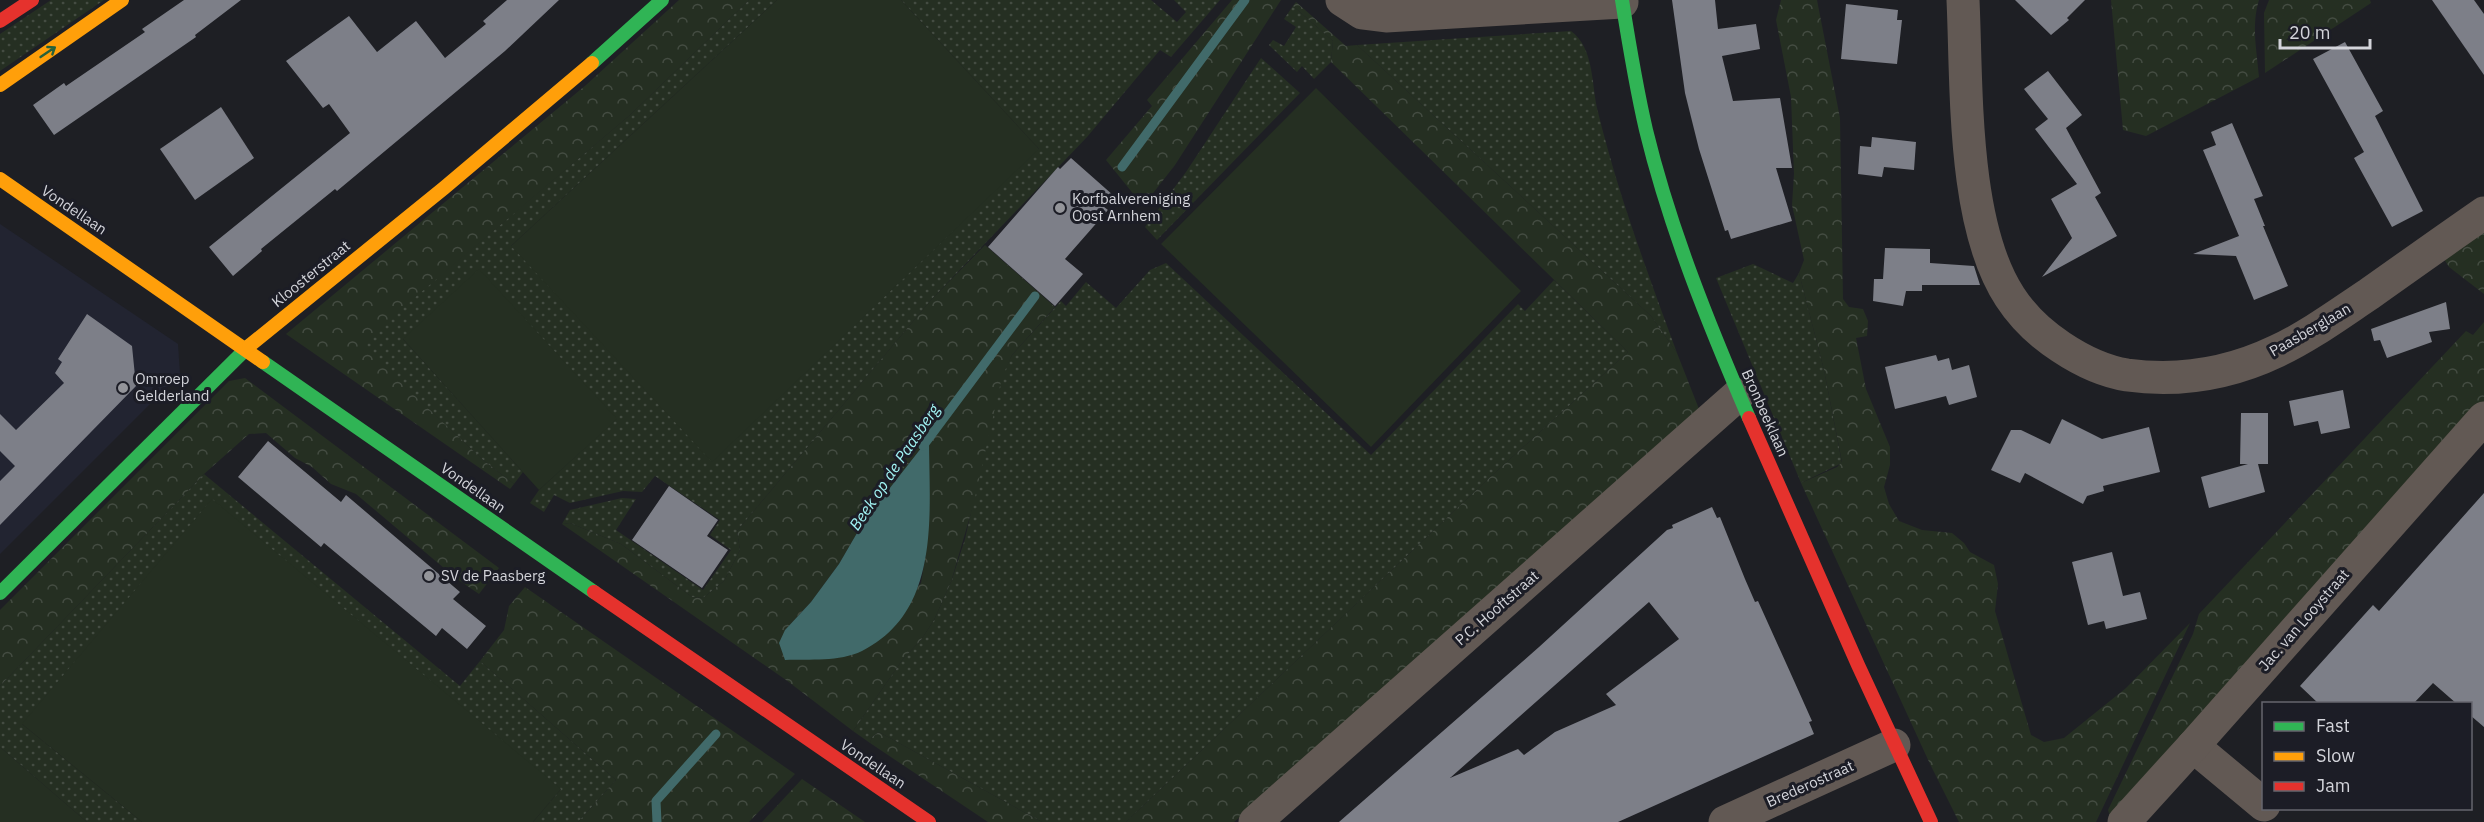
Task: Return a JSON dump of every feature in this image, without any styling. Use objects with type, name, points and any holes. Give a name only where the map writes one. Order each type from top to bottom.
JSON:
[{"type":"street","points":[[0,21],[32,0]]},
{"type":"street","points":[[0,85],[122,0]]},
{"type":"street","name":"Kloosterstraat","points":[[0,594],[246,348],[579,75],[662,0]]},
{"type":"street","points":[[1342,0],[1362,13],[1386,16],[1622,1]]},
{"type":"street","name":"Paasberglaan","points":[[1963,0],[1972,172],[1985,237],[2009,295],[2027,320],[2050,340],[2079,360],[2111,372],[2157,378],[2204,376],[2244,364],[2277,351],[2308,334],[2484,213]]},
{"type":"street","name":"Bronbeeklaan","points":[[1622,1],[1632,69],[1651,154],[1709,325],[1894,745],[1931,822]]},
{"type":"street","name":"Vondellaan","points":[[0,179],[929,822]]},
{"type":"street","name":"P.C. Hooftstraat","points":[[1255,822],[1738,395]]},
{"type":"street","name":"Jac. van Looystraat","points":[[2124,822],[2484,418]]},
{"type":"street","name":"Brederostraat","points":[[1725,822],[1894,745]]},
{"type":"street","points":[[2193,746],[2262,803]]},
{"type":"street","points":[[2270,810],[2284,822]]},
{"type":"shaded area","points":[[0,224],[178,344],[180,374],[0,554]]},
{"type":"shaded area","points":[[929,438],[930,497],[926,558],[918,586],[906,611],[888,633],[853,655],[814,660],[785,660],[779,643],[785,630],[811,602],[839,564],[864,521]]},
{"type":"green space","points":[[51,0],[104,0],[0,71],[0,34]]},
{"type":"green space","points":[[679,0],[749,0],[630,115],[360,344],[483,460],[514,484],[510,489],[286,334],[586,85]]},
{"type":"green space","points":[[749,0],[777,0],[511,246],[1039,149],[901,0],[1151,0],[1177,22],[1186,12],[1174,0],[1220,0],[1171,57],[1160,50],[1087,137],[931,300],[737,531],[740,550],[724,581],[703,598],[692,597],[621,544],[570,523],[562,524],[570,510],[622,498],[636,499],[616,530],[703,590],[731,550],[710,535],[720,520],[655,476],[642,492],[623,491],[570,503],[554,495],[544,512],[530,503],[539,490],[616,419],[403,339],[523,472],[514,484],[483,460],[359,344],[630,115]]},
{"type":"green space","points":[[777,0],[901,0],[1039,149],[712,462],[511,246]]},
{"type":"green space","points":[[1232,0],[1281,0],[1175,165],[1143,206],[1106,160],[1152,106],[1147,100]]},
{"type":"green space","points":[[1781,0],[1817,0],[1840,118],[1843,299],[1849,307],[1863,309],[1868,321],[1867,336],[1856,338],[1866,389],[1890,447],[1890,465],[1884,487],[1889,504],[1899,521],[1922,530],[1952,533],[1964,543],[1970,552],[1994,565],[1998,584],[1995,611],[2031,735],[2044,742],[2064,738],[2126,688],[2190,623],[2096,822],[1959,822],[1801,483],[1837,467],[1842,462],[1824,370],[1799,273],[1804,260],[1792,205],[1794,174],[1791,97],[1776,20]]},
{"type":"green space","points":[[2111,0],[2259,0],[2255,28],[2259,77],[2146,136],[2123,130]]},
{"type":"green space","points":[[2269,0],[2370,0],[2371,3],[2265,73],[2264,13]]},
{"type":"green space","points":[[1296,2],[1346,46],[1357,45],[1651,316],[1677,353],[1699,409],[1234,822],[1126,822],[1487,480],[1628,352],[1331,62],[1333,41],[1293,6]]},
{"type":"green space","points":[[1293,6],[1333,41],[1331,62],[1314,79],[1302,66],[1297,72],[1269,45],[1273,40],[1284,46],[1296,27],[1284,19]]},
{"type":"green space","points":[[1571,31],[1579,39],[1588,57],[1598,112],[1615,173],[1634,234],[1677,353],[1651,316],[1357,45]]},
{"type":"green space","points":[[1261,58],[1300,93],[1157,240],[1145,227],[1186,172]]},
{"type":"green space","points":[[1316,88],[1521,291],[1371,447],[1161,244]]},
{"type":"green space","points":[[2484,227],[2484,294],[2449,267],[2442,256]]},
{"type":"green space","points":[[985,245],[1055,307],[1012,355],[1002,377],[973,506],[951,582],[934,620],[921,640],[903,659],[853,731],[786,680],[562,524],[570,523],[621,544],[692,597],[703,598],[724,581],[740,550],[737,531],[931,300]],"holes":[[[928,439],[926,553],[921,583],[861,651],[824,659],[785,630],[811,602],[839,564],[864,521]]]},
{"type":"green space","points":[[1166,263],[1371,455],[1518,304],[1525,311],[1554,280],[1628,352],[1487,480],[1126,822],[1042,822],[879,732],[872,737],[870,743],[853,731],[903,659],[921,640],[934,620],[951,582],[965,539],[1001,377],[1012,355],[1061,301],[1066,306],[1086,282],[1116,308],[1150,270]]},
{"type":"green space","points":[[1753,264],[1793,283],[1799,273],[1824,370],[1842,463],[1801,483],[1716,278]]},
{"type":"green space","points":[[479,269],[617,419],[539,490],[403,339]]},
{"type":"green space","points":[[2484,322],[2484,403],[2111,820],[2108,810],[2193,634],[2199,614],[2466,331],[2473,335]]},
{"type":"green space","points":[[245,378],[499,568],[479,594],[457,579],[356,494],[331,484],[266,433],[249,434],[204,474],[0,686],[0,610],[229,381]]},
{"type":"green space","points":[[204,474],[460,686],[480,661],[616,780],[578,822],[533,822],[561,789],[22,724],[142,822],[87,822],[0,747],[0,686]]},
{"type":"green space","points":[[212,499],[561,789],[533,822],[142,822],[22,724]]},
{"type":"green space","points":[[525,587],[795,774],[749,822],[578,822],[616,780],[480,661],[504,630],[509,606]]},
{"type":"green space","points":[[879,732],[1042,822],[988,822],[870,743],[872,737]]},
{"type":"green space","points":[[0,747],[87,822],[0,822]]},
{"type":"green space","points":[[802,779],[865,822],[762,822]]},
{"type":"building","points":[[184,0],[241,0],[195,35],[196,37],[54,135],[33,105],[64,83],[66,86],[145,32],[142,29]]},
{"type":"building","points":[[507,0],[559,0],[505,51],[337,191],[335,189],[261,249],[262,251],[233,276],[209,247],[350,133],[329,104],[323,108],[286,61],[349,16],[377,52],[416,21],[445,58],[486,24],[483,21]]},
{"type":"building","points":[[1672,0],[1715,0],[1718,29],[1756,24],[1760,49],[1722,56],[1733,101],[1780,98],[1792,168],[1776,168],[1792,221],[1731,239],[1728,230],[1725,231],[1699,149],[1685,93]]},
{"type":"building","points":[[2015,0],[2085,0],[2067,18],[2069,20],[2051,35]]},
{"type":"building","points":[[2432,0],[2474,0],[2484,14],[2484,75]]},
{"type":"building","points":[[1846,4],[1898,10],[1897,20],[1902,20],[1897,64],[1841,59]]},
{"type":"building","points":[[2345,42],[2383,111],[2375,116],[2423,211],[2392,227],[2354,158],[2364,152],[2313,59]]},
{"type":"building","points":[[2048,71],[2082,115],[2066,128],[2101,193],[2095,197],[2117,236],[2042,277],[2072,238],[2051,199],[2077,184],[2035,129],[2048,119],[2024,89]]},
{"type":"building","points":[[221,107],[254,158],[195,200],[160,149]]},
{"type":"building","points":[[2232,123],[2263,196],[2254,199],[2288,286],[2254,300],[2236,256],[2193,254],[2239,236],[2203,150],[2216,145],[2211,132]]},
{"type":"building","points":[[1872,137],[1916,142],[1914,170],[1884,167],[1882,177],[1858,174],[1860,146],[1871,147]]},
{"type":"building","points":[[1071,158],[1114,196],[1104,207],[1108,210],[1065,259],[1083,274],[1055,306],[988,247],[1058,167],[1060,169]]},
{"type":"building","points":[[1885,248],[1930,249],[1930,263],[1974,266],[1980,285],[1922,285],[1922,291],[1906,291],[1903,306],[1873,301],[1874,279],[1883,279]]},
{"type":"building","points":[[2446,302],[2450,329],[2429,332],[2432,342],[2387,358],[2380,340],[2374,341],[2371,329]]},
{"type":"building","points":[[87,314],[132,346],[136,386],[0,525],[0,481],[15,466],[0,451],[0,414],[16,430],[64,383],[55,373],[62,362],[58,359]]},
{"type":"building","points":[[1936,355],[1938,361],[1949,358],[1952,370],[1969,365],[1977,397],[1949,405],[1946,396],[1895,409],[1885,367]]},
{"type":"building","points":[[2343,390],[2350,428],[2321,434],[2318,421],[2294,426],[2289,401]]},
{"type":"building","points":[[2241,413],[2268,413],[2268,464],[2258,464],[2265,492],[2209,508],[2201,477],[2248,464],[2240,464]]},
{"type":"building","points":[[2062,419],[2102,439],[2149,427],[2160,472],[2103,486],[2104,491],[2087,496],[2083,504],[2025,473],[2020,483],[1991,470],[2011,430],[2021,430],[2050,444]]},
{"type":"building","points":[[268,441],[341,502],[346,495],[460,592],[453,599],[486,626],[467,649],[442,628],[436,636],[324,543],[321,547],[238,477]]},
{"type":"building","points":[[669,486],[718,520],[707,536],[728,550],[702,588],[632,540]]},
{"type":"building","points":[[2484,493],[2484,727],[2472,717],[2472,702],[2455,702],[2433,683],[2415,702],[2317,702],[2300,686],[2373,605],[2379,611]]},
{"type":"building","points":[[1712,507],[1717,518],[1720,517],[1755,602],[1758,601],[1812,721],[1809,722],[1814,734],[1618,822],[1339,822],[1539,647],[1667,530],[1673,528],[1672,525]],"holes":[[[1649,602],[1679,639],[1606,694],[1616,705],[1555,732],[1524,755],[1518,749],[1450,778]]]},
{"type":"building","points":[[2112,552],[2123,596],[2140,592],[2147,619],[2106,629],[2104,621],[2088,625],[2072,562]]},
{"type":"waterway","name":"Beek op de Paasberg","points":[[1122,167],[1245,0]]},
{"type":"waterway","name":"Beek op de Paasberg","points":[[923,446],[1035,296]]},
{"type":"waterway","name":"Beek op de Paasberg","points":[[657,822],[656,801],[716,734]]},
{"type":"traffic: fast","points":[[592,63],[662,0]]},
{"type":"traffic: fast","points":[[1622,0],[1642,114],[1667,204],[1705,312],[1749,418]]},
{"type":"traffic: fast","points":[[0,593],[249,346]]},
{"type":"traffic: fast","points":[[263,362],[594,592]]},
{"type":"traffic: slow","points":[[0,85],[122,0]]},
{"type":"traffic: slow","points":[[249,346],[444,188],[592,63]]},
{"type":"traffic: slow","points":[[0,179],[263,362]]},
{"type":"traffic: jam","points":[[0,21],[32,0]]},
{"type":"traffic: jam","points":[[1749,418],[1858,665],[1931,822]]},
{"type":"traffic: jam","points":[[594,592],[929,822]]},
{"type":"place","name":"Korfbalvereniging Oost Arnhem","points":[[1060,208]]},
{"type":"place","name":"Omroep Gelderland","points":[[123,388]]},
{"type":"place","name":"SV de Paasberg","points":[[429,576]]}]
